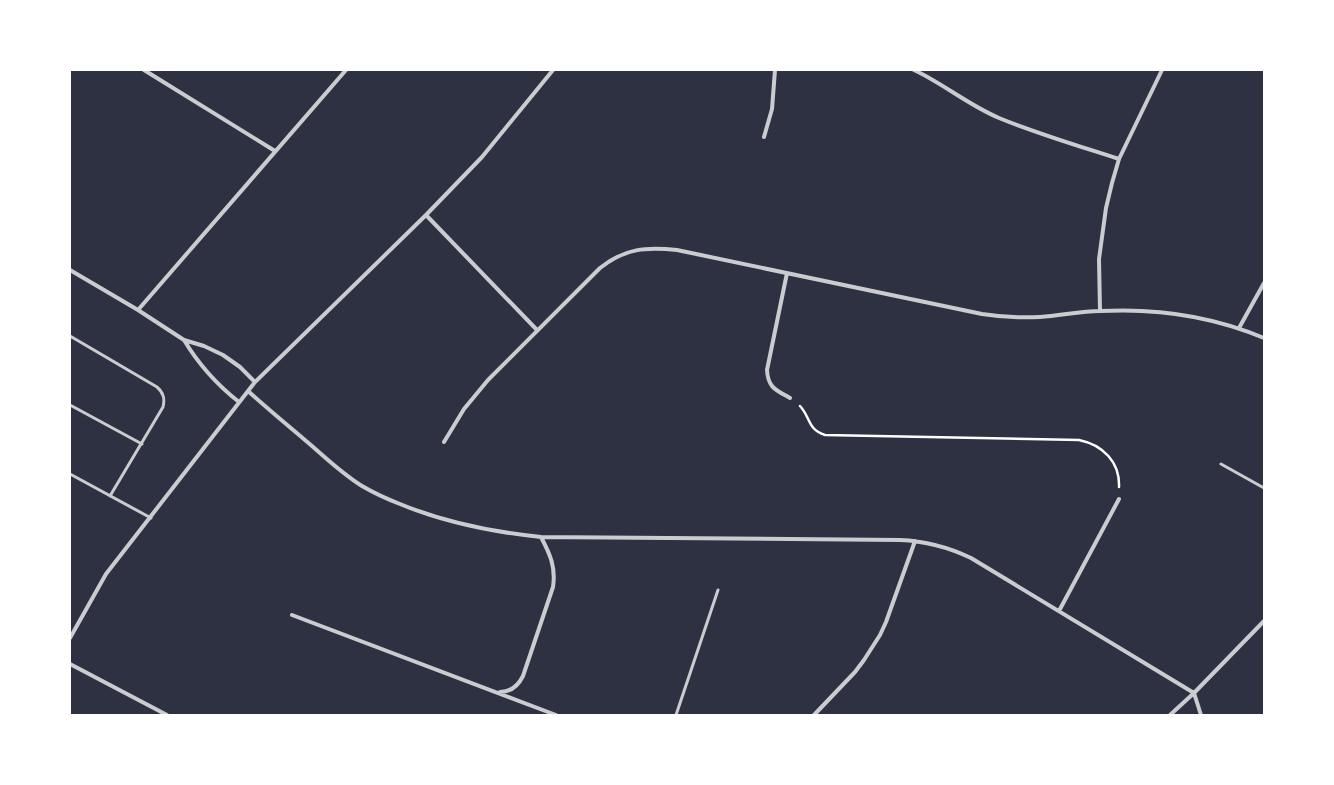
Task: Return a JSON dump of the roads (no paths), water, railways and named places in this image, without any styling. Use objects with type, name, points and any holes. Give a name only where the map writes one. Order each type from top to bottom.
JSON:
[{"type":"street","points":[[144,70],[276,152]]},
{"type":"street","points":[[138,310],[346,70]]},
{"type":"street","points":[[70,638],[106,574],[255,382],[426,215],[482,157],[553,70]]},
{"type":"street","points":[[764,137],[772,109],[775,70]]},
{"type":"street","points":[[914,70],[945,87],[976,107],[998,118],[1119,160]]},
{"type":"street","points":[[1100,310],[1099,278],[1102,233],[1109,196],[1119,160],[1162,70]]},
{"type":"street","points":[[426,215],[537,330]]},
{"type":"street","points":[[444,442],[476,394],[537,330],[600,268],[611,259],[623,253],[650,248],[677,250],[962,311],[988,315],[1041,317],[1100,310],[1152,311],[1184,314],[1209,319],[1239,328],[1264,338]]},
{"type":"street","points":[[70,270],[138,310],[184,340],[204,346],[223,355],[240,367],[255,382]]},
{"type":"street","points":[[787,274],[767,370],[770,384],[774,389],[790,398]]},
{"type":"street","points":[[1239,328],[1264,283]]},
{"type":"street","points":[[184,340],[195,358],[208,374],[239,402]]},
{"type":"street","points":[[248,391],[337,468],[362,486],[418,511],[448,521],[486,530],[541,537],[915,541],[934,544],[953,550],[971,558],[1194,693],[1200,715]]},
{"type":"street","points":[[1059,611],[1119,499]]},
{"type":"street","points":[[497,692],[510,690],[520,682],[553,587],[554,577],[552,559],[541,537]]},
{"type":"street","points":[[814,715],[864,660],[880,635],[915,541]]},
{"type":"street","points":[[292,615],[556,715]]},
{"type":"street","points":[[1170,715],[1194,693],[1264,621]]},
{"type":"street","points":[[70,664],[167,715]]},
{"type":"lane","points":[[70,336],[158,387],[162,391],[164,397],[163,407],[110,496]]},
{"type":"lane","points":[[70,405],[142,444]]},
{"type":"lane","points":[[1221,464],[1264,488]]},
{"type":"lane","points":[[70,474],[150,518]]},
{"type":"lane","points":[[676,715],[718,590]]}]
